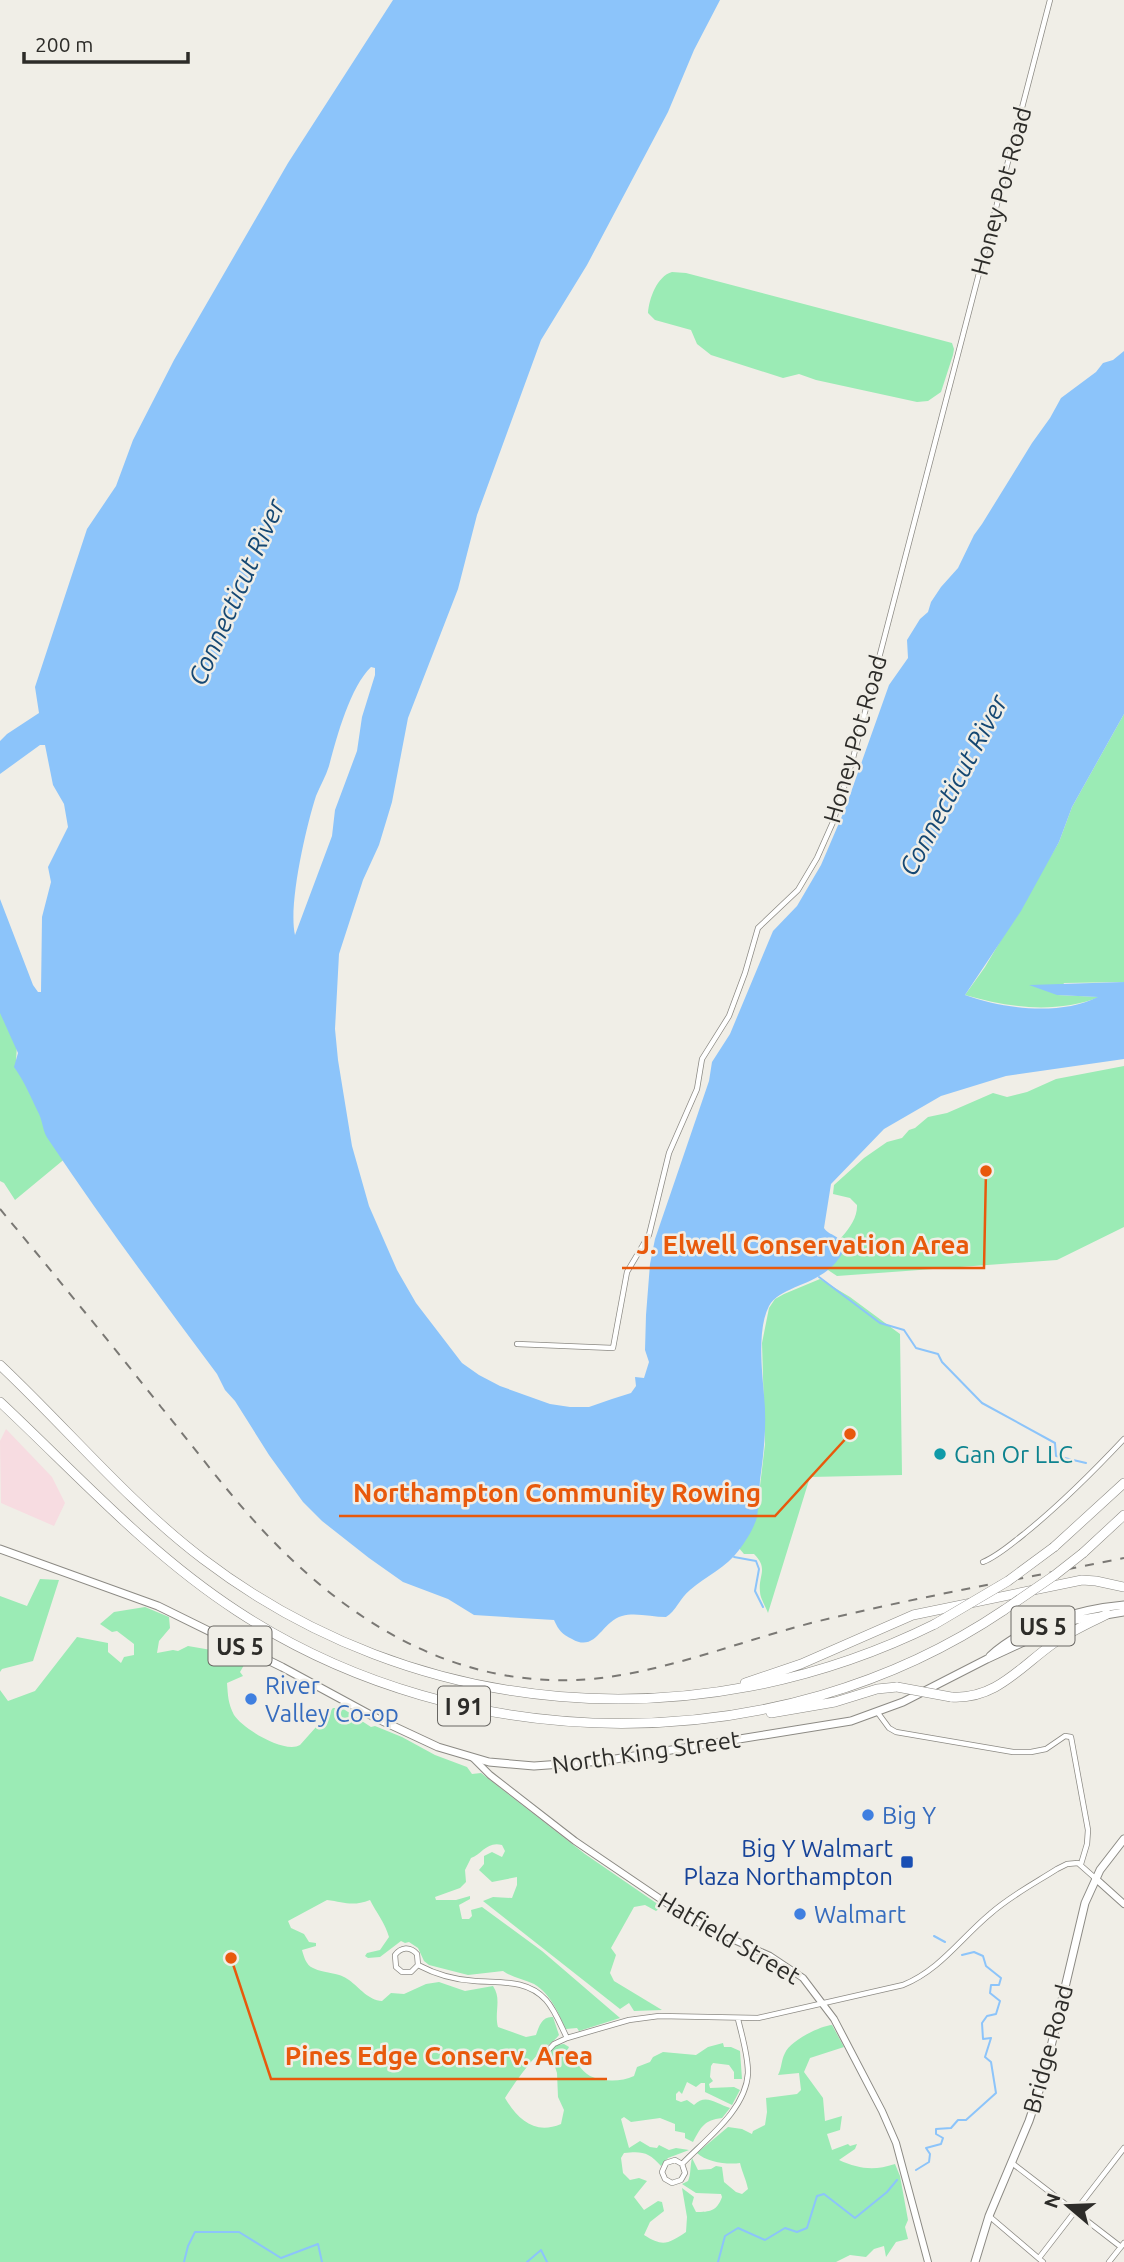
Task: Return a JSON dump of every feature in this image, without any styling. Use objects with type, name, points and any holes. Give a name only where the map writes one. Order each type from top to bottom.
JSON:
[{"type":"highway","name":"I 91","points":[[0,1365],[163,1527],[216,1569],[279,1610],[353,1646],[439,1676],[532,1695],[611,1700],[691,1697],[779,1682],[853,1660],[935,1625],[1008,1581],[1054,1547],[1124,1483]]},
{"type":"highway","name":"I 91","points":[[0,1402],[122,1521],[175,1567],[248,1619],[328,1661],[421,1695],[509,1715],[558,1721],[658,1723],[717,1717],[776,1706],[871,1678],[944,1646],[1004,1610],[1083,1553],[1124,1515]]},
{"type":"highway","points":[[611,1700],[694,1692],[754,1681],[795,1667],[896,1621],[933,1609],[1082,1580],[1124,1587]]},
{"type":"highway","points":[[717,1717],[788,1711],[835,1702],[877,1689],[897,1687],[951,1697],[975,1696],[996,1688],[1055,1642],[1107,1614]]},
{"type":"main road","name":"North King Street","points":[[0,1549],[158,1606],[282,1667],[388,1724],[438,1746],[473,1758],[506,1765],[580,1764],[809,1729],[878,1713],[1058,1626],[1124,1612]]},
{"type":"main road","name":"North King Street","points":[[987,1659],[999,1647],[1054,1621],[1097,1608],[1124,1605]]},
{"type":"main road","name":"Bridge Road","points":[[975,2262],[989,2216],[1044,2076],[1081,1917],[1095,1878],[1124,1839]]},
{"type":"street","name":"Honey Pot Road","points":[[517,1344],[613,1348],[627,1272],[649,1235],[669,1153],[697,1089],[702,1059],[729,1017],[743,981],[758,928],[803,884],[833,822],[852,762],[1049,0]]},
{"type":"street","points":[[983,1562],[1008,1546],[1061,1503],[1124,1439]]},
{"type":"street","points":[[878,1713],[889,1728],[902,1734],[1013,1752],[1046,1749],[1065,1736],[1071,1737],[1088,1830],[1081,1864]]},
{"type":"street","name":"Hatfield Street","points":[[473,1758],[490,1775],[554,1825],[637,1884],[703,1925],[791,1968],[803,1978],[824,2003],[866,2078],[896,2143],[928,2262]]},
{"type":"street","points":[[540,2059],[554,2044],[567,2038],[644,2017],[738,2019],[777,2015],[903,1985],[937,1966],[978,1924],[1007,1901],[1057,1868],[1072,1863],[1081,1864],[1124,1904]]},
{"type":"street","points":[[402,1949],[412,1949],[419,1956],[418,1965],[411,1972],[402,1972],[396,1967],[395,1955],[402,1949]]},
{"type":"street","points":[[418,1965],[460,1979],[508,1982],[530,1988],[547,2000],[567,2038]]},
{"type":"street","points":[[682,2164],[733,2110],[746,2087],[747,2064],[738,2019]]},
{"type":"street","points":[[989,2216],[1041,2260],[1124,2148]]},
{"type":"street","points":[[673,2160],[682,2164],[685,2173],[681,2180],[672,2183],[665,2179],[662,2172],[666,2163],[673,2160]]},
{"type":"street","points":[[1012,2163],[1074,2212],[1122,2245],[1110,2262]]},
{"type":"shaded area","points":[[6,1429],[52,1477],[65,1503],[54,1526],[1,1503],[0,1441]]},
{"type":"green space","points":[[672,272],[686,273],[952,343],[953,355],[941,392],[928,401],[917,402],[799,374],[783,378],[711,355],[697,344],[691,330],[655,320],[648,313],[658,283]]},
{"type":"green space","points":[[1124,714],[1124,982],[1064,983],[1057,995],[1100,997],[1066,1006],[1016,1006],[965,995],[985,967],[1059,842],[1072,807]]},
{"type":"green space","points":[[0,958],[18,1029],[16,1061],[67,1157],[15,1200],[0,1181]]},
{"type":"green space","points":[[1124,1066],[1124,1227],[1057,1260],[837,1276],[816,1262],[848,1229],[856,1213],[857,1205],[850,1198],[833,1194],[834,1185],[887,1142],[902,1138],[928,1117],[947,1113],[993,1093],[1007,1097],[1027,1092],[1056,1079]]},
{"type":"green space","points":[[820,1279],[850,1297],[900,1334],[902,1475],[810,1477],[768,1613],[760,1594],[761,1564],[754,1554],[744,1554],[738,1547],[750,1531],[757,1511],[765,1444],[762,1343],[769,1308],[775,1299]]},
{"type":"green space","points":[[40,1579],[59,1580],[33,1661],[2,1669],[0,1672],[0,1596],[27,1606]]},
{"type":"green space","points":[[145,1607],[169,1617],[170,1628],[159,1641],[157,1653],[178,1651],[188,1646],[246,1656],[240,1672],[243,1676],[227,1683],[228,1696],[234,1715],[239,1721],[265,1739],[285,1746],[300,1745],[333,1708],[342,1708],[371,1727],[375,1726],[402,1737],[435,1755],[467,1767],[472,1774],[481,1773],[585,1854],[662,1907],[656,1911],[645,1905],[634,1907],[611,1948],[616,1955],[610,1973],[614,1981],[662,2010],[634,2011],[629,2003],[620,2009],[483,1901],[493,1897],[512,1898],[517,1885],[517,1877],[492,1882],[479,1870],[484,1864],[484,1856],[492,1852],[502,1857],[505,1851],[502,1845],[488,1846],[471,1858],[465,1870],[466,1882],[460,1888],[435,1897],[436,1900],[456,1900],[470,1896],[470,1899],[459,1905],[462,1919],[469,1919],[472,1916],[471,1910],[482,1907],[542,1951],[620,2018],[579,2031],[577,2028],[566,2029],[553,2004],[540,1988],[503,1971],[468,1975],[429,1965],[418,1948],[409,1942],[401,1941],[380,1957],[368,1958],[365,1956],[367,1953],[380,1950],[389,1937],[370,1900],[353,1904],[327,1900],[288,1921],[291,1928],[304,1934],[309,1942],[316,1943],[316,1946],[302,1950],[311,1967],[345,1977],[368,1996],[382,2001],[391,1993],[404,1994],[426,1984],[439,1982],[465,1991],[493,1986],[497,1996],[498,2027],[526,2037],[536,2035],[544,2020],[553,2017],[559,2035],[534,2058],[505,2098],[522,2119],[543,2128],[561,2124],[564,2110],[558,2097],[557,2073],[550,2051],[556,2045],[564,2044],[569,2047],[567,2051],[590,2076],[612,2080],[634,2076],[637,2067],[650,2062],[653,2057],[663,2052],[696,2055],[708,2047],[723,2043],[724,2047],[740,2051],[742,2079],[734,2079],[734,2072],[729,2065],[713,2063],[711,2066],[710,2077],[713,2081],[709,2084],[710,2088],[734,2087],[740,2090],[732,2105],[705,2092],[705,2083],[696,2087],[687,2082],[682,2094],[679,2091],[676,2094],[676,2100],[681,2102],[687,2100],[694,2105],[707,2100],[730,2108],[722,2118],[711,2120],[704,2125],[693,2142],[685,2138],[685,2133],[675,2131],[675,2124],[660,2118],[631,2122],[624,2117],[621,2119],[629,2148],[640,2141],[650,2147],[657,2148],[659,2145],[669,2150],[689,2150],[668,2158],[661,2166],[649,2155],[640,2153],[624,2153],[621,2158],[623,2173],[630,2180],[639,2178],[647,2181],[634,2197],[644,2210],[658,2201],[662,2202],[664,2211],[650,2222],[644,2235],[661,2242],[670,2241],[686,2232],[687,2217],[682,2188],[694,2197],[692,2204],[696,2212],[712,2210],[722,2197],[721,2194],[696,2193],[682,2184],[689,2179],[692,2158],[698,2170],[722,2167],[724,2182],[736,2192],[742,2194],[748,2189],[740,2163],[717,2162],[697,2153],[728,2127],[752,2134],[765,2125],[766,2098],[797,2094],[801,2090],[799,2073],[778,2075],[788,2049],[805,2035],[832,2025],[844,2047],[810,2058],[804,2072],[823,2098],[825,2121],[842,2116],[840,2130],[827,2134],[832,2150],[848,2144],[857,2144],[855,2149],[839,2160],[867,2168],[895,2164],[900,2176],[908,2220],[905,2227],[908,2239],[896,2242],[886,2257],[884,2246],[874,2249],[866,2257],[850,2255],[836,2262],[0,2262],[0,1690],[8,1701],[35,1691],[77,1637],[108,1643],[108,1652],[121,1663],[124,1657],[134,1655],[134,1644],[117,1631],[112,1632],[100,1624],[114,1612]]},
{"type":"water","name":"Connecticut River","points":[[393,0],[720,0],[694,50],[668,112],[587,265],[541,340],[477,515],[458,589],[408,718],[392,802],[339,954],[335,1029],[352,1146],[369,1206],[397,1270],[416,1303],[462,1363],[500,1386],[550,1404],[589,1407],[631,1393],[636,1386],[635,1377],[644,1378],[649,1362],[645,1350],[646,1315],[655,1239],[709,1081],[712,1062],[730,1034],[773,931],[797,906],[821,865],[845,809],[889,685],[908,658],[907,640],[920,619],[928,612],[941,587],[958,568],[974,535],[1061,398],[1096,372],[1103,363],[1113,360],[1124,351],[1124,714],[1072,807],[1059,842],[1021,911],[965,995],[1014,1007],[1067,1007],[1098,997],[1057,995],[1029,985],[1124,982],[1124,1059],[1006,1076],[941,1096],[884,1129],[831,1184],[824,1228],[837,1237],[844,1250],[827,1271],[775,1299],[765,1315],[761,1350],[765,1437],[758,1512],[752,1530],[734,1556],[690,1590],[666,1617],[622,1616],[587,1642],[580,1642],[566,1635],[559,1630],[554,1620],[474,1615],[448,1599],[403,1582],[322,1521],[303,1502],[225,1390],[217,1374],[48,1139],[25,1084],[14,1067],[18,1053],[0,1013],[0,899],[33,985],[41,992],[42,917],[51,882],[48,867],[68,827],[64,804],[53,785],[45,745],[40,745],[0,774],[0,741],[39,713],[35,687],[87,529],[116,486],[133,440],[174,360],[288,163]],"holes":[[[371,667],[375,668],[362,717],[357,751],[335,810],[332,836],[295,935],[293,922],[296,886],[316,796],[328,770],[350,700],[363,676]]]},
{"type":"waterway","points":[[819,1277],[880,1323],[904,1330],[916,1348],[938,1354],[942,1362],[982,1403],[1055,1443],[1056,1456],[1086,1463]]},
{"type":"waterway","points":[[734,1557],[756,1561],[759,1569],[755,1591],[763,1607]]},
{"type":"waterway","points":[[934,1936],[945,1942]]},
{"type":"waterway","points":[[916,2170],[929,2162],[930,2154],[926,2148],[941,2144],[943,2138],[936,2134],[936,2129],[951,2128],[958,2120],[966,2120],[996,2093],[991,2062],[985,2057],[991,2038],[983,2039],[982,2023],[987,2016],[996,2014],[1000,2001],[990,1993],[991,1985],[999,1985],[1001,1978],[986,1966],[983,1956],[974,1952],[962,1955]]},
{"type":"waterway","points":[[718,2262],[725,2236],[738,2228],[765,2240],[785,2228],[797,2232],[807,2228],[817,2196],[824,2194],[855,2218],[887,2192],[897,2180]]},
{"type":"waterway","points":[[184,2262],[195,2232],[239,2232],[281,2258],[318,2244],[322,2262]]},
{"type":"waterway","points":[[527,2262],[541,2250],[547,2262]]},
{"type":"railway","points":[[0,1209],[222,1483],[270,1538],[323,1587],[361,1616],[442,1658],[486,1671],[531,1679],[578,1680],[627,1674],[853,1613],[1124,1558]]},
{"type":"place","name":"J. Elwell Conservation Area","points":[[986,1171]]},
{"type":"place","name":"Northampton Community Rowing","points":[[850,1434]]},
{"type":"place","name":"Gan Or LLC","points":[[940,1454]]},
{"type":"place","name":"River Valley Co-op","points":[[251,1699]]},
{"type":"place","name":"Big Y","points":[[868,1815]]},
{"type":"place","name":"Big Y Walmart Plaza Northampton","points":[[907,1862]]},
{"type":"place","name":"Walmart","points":[[800,1914]]},
{"type":"place","name":"Pines Edge Conserv. Area","points":[[231,1958]]}]
